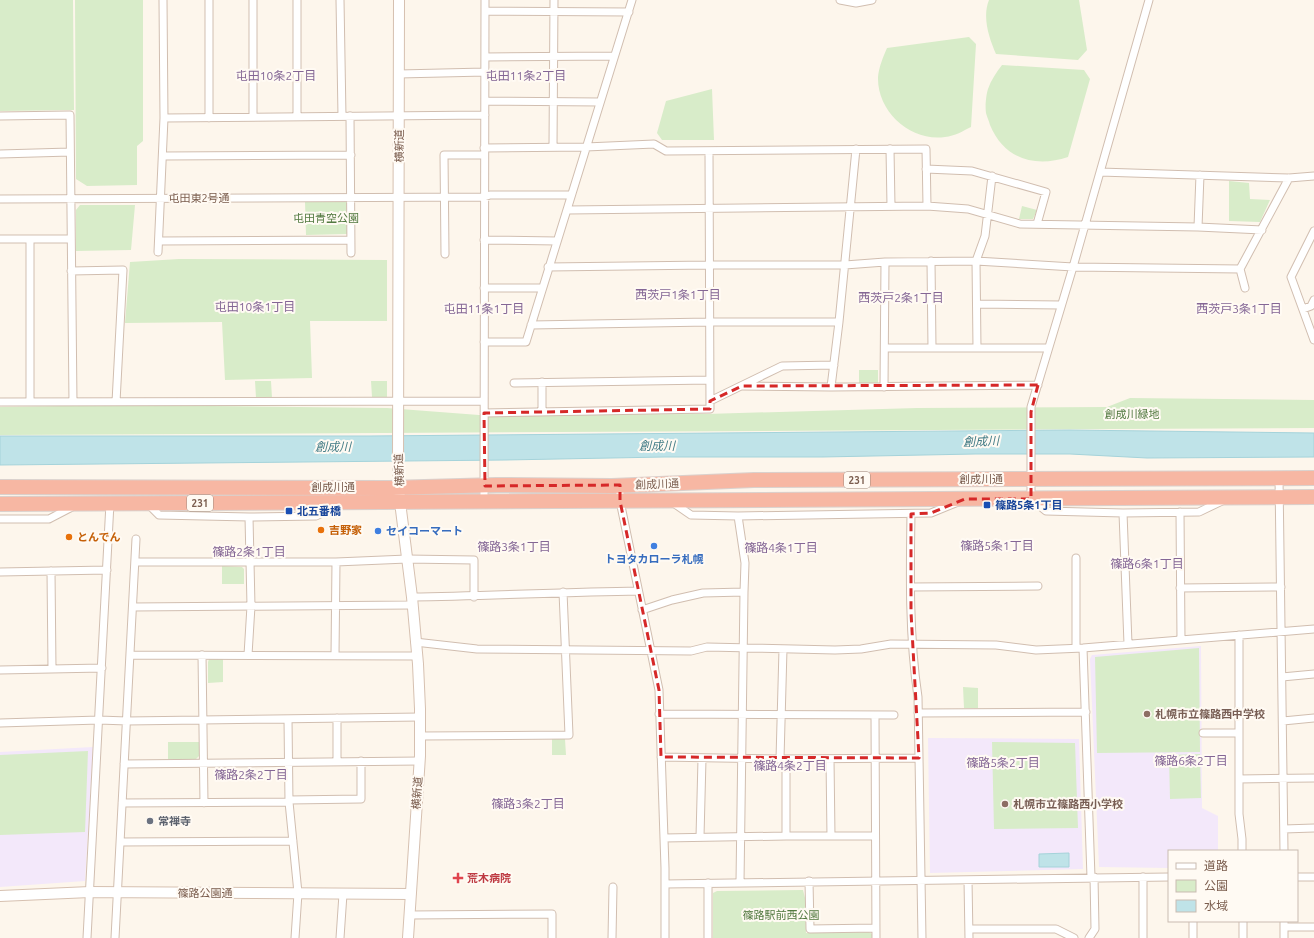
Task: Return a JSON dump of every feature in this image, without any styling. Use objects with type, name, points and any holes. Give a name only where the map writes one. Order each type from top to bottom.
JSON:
[{"type":"highway","name":"創成川通","points":[[0,487],[400,487],[620,485],[1031,473],[1314,478]]},
{"type":"highway","points":[[754,480],[754,500]]},
{"type":"highway","name":"創成川通","points":[[0,504],[1314,497]]},
{"type":"street","points":[[158,252],[164,118],[163,0]]},
{"type":"street","points":[[209,0],[209,118]]},
{"type":"street","points":[[253,0],[253,117]]},
{"type":"street","points":[[297,0],[298,117]]},
{"type":"street","points":[[340,0],[342,116]]},
{"type":"street","name":"横新道","points":[[399,0],[398,464],[400,502],[408,559],[416,642],[420,717],[420,761],[408,938]]},
{"type":"street","points":[[484,502],[485,0]]},
{"type":"street","points":[[553,147],[554,0]]},
{"type":"street","points":[[484,342],[526,342],[632,0]]},
{"type":"street","points":[[840,0],[856,3],[871,0]]},
{"type":"street","points":[[1149,0],[1073,267],[1031,407],[1031,498],[1046,511],[1123,513],[1199,512],[1230,497]]},
{"type":"street","points":[[485,11],[629,12]]},
{"type":"street","points":[[485,57],[614,56]]},
{"type":"street","points":[[400,74],[485,72]]},
{"type":"street","points":[[485,101],[600,102]]},
{"type":"street","points":[[0,116],[70,115],[73,402]]},
{"type":"street","points":[[164,118],[485,115]]},
{"type":"street","points":[[350,116],[351,253]]},
{"type":"street","points":[[445,254],[444,155],[484,151],[654,144],[666,151],[926,149],[927,206]]},
{"type":"street","points":[[831,387],[856,149]]},
{"type":"street","points":[[890,149],[891,206]]},
{"type":"street","points":[[484,413],[710,409],[709,151]]},
{"type":"street","points":[[0,154],[70,152]]},
{"type":"street","points":[[163,156],[351,155]]},
{"type":"street","points":[[926,169],[972,171],[1046,192],[1037,224]]},
{"type":"street","points":[[1100,172],[1289,178],[1313,176]]},
{"type":"street","points":[[977,348],[976,261],[985,236],[992,176]]},
{"type":"street","points":[[1198,227],[1200,176]]},
{"type":"street","points":[[1245,288],[1240,269],[1289,178]]},
{"type":"street","name":"屯田東2号通","points":[[0,199],[399,198],[484,197],[490,195],[571,195]]},
{"type":"street","points":[[568,210],[927,206],[968,209],[1020,224],[1198,227],[1262,230]]},
{"type":"street","points":[[1314,231],[1291,276],[1314,337]]},
{"type":"street","points":[[30,238],[30,402]]},
{"type":"street","points":[[0,239],[71,239]]},
{"type":"street","points":[[159,241],[351,240]]},
{"type":"street","points":[[484,240],[557,241]]},
{"type":"street","points":[[931,261],[932,348]]},
{"type":"street","points":[[548,267],[845,265],[885,262],[976,261],[1073,267],[1240,269]]},
{"type":"street","points":[[884,387],[885,262]]},
{"type":"street","points":[[72,271],[124,270],[116,402]]},
{"type":"street","points":[[484,288],[542,288]]},
{"type":"street","points":[[1303,309],[1311,306],[1314,300]]},
{"type":"street","points":[[977,304],[1061,305]]},
{"type":"street","points":[[531,325],[709,322],[839,322]]},
{"type":"street","points":[[885,348],[1048,348]]},
{"type":"street","points":[[710,401],[782,366],[834,365]]},
{"type":"street","points":[[514,383],[710,380]]},
{"type":"street","points":[[542,382],[542,412]]},
{"type":"street","points":[[742,386],[884,387],[1038,385]]},
{"type":"street","points":[[0,402],[484,401]]},
{"type":"street","points":[[1280,478],[1284,850]]},
{"type":"street","points":[[620,485],[620,501],[658,690],[664,838],[665,938]]},
{"type":"street","points":[[671,501],[691,515],[738,516],[931,513],[965,499]]},
{"type":"street","points":[[147,503],[159,515],[249,517],[316,516],[344,502]]},
{"type":"street","points":[[0,519],[50,519],[79,504]]},
{"type":"street","points":[[87,938],[110,504]]},
{"type":"street","points":[[1180,512],[1181,640]]},
{"type":"street","points":[[1123,513],[1128,644]]},
{"type":"street","points":[[910,514],[914,670],[918,697],[922,938]]},
{"type":"street","points":[[738,516],[745,563],[740,882]]},
{"type":"street","points":[[248,655],[251,606],[249,517]]},
{"type":"street","points":[[115,938],[136,539]]},
{"type":"street","points":[[1076,558],[1080,648],[1086,712],[1095,930],[1089,938]]},
{"type":"street","points":[[135,562],[336,562],[408,559],[474,560],[474,597]]},
{"type":"street","points":[[335,655],[336,562]]},
{"type":"street","points":[[0,572],[107,570]]},
{"type":"street","points":[[51,571],[52,669]]},
{"type":"street","points":[[911,586],[1038,586]]},
{"type":"street","points":[[1180,588],[1281,586]]},
{"type":"street","points":[[133,607],[335,605],[563,592],[638,591]]},
{"type":"street","points":[[420,736],[570,735],[563,592]]},
{"type":"street","points":[[642,610],[672,600],[702,593],[744,592]]},
{"type":"street","points":[[416,642],[477,649],[691,651],[707,647],[835,650],[861,649],[891,644],[996,644],[1036,650],[1080,648],[1314,629]]},
{"type":"street","points":[[1239,635],[1239,814],[1242,850]]},
{"type":"street","points":[[783,649],[781,714],[786,836]]},
{"type":"street","points":[[130,654],[417,656]]},
{"type":"street","points":[[202,655],[204,803]]},
{"type":"street","points":[[0,670],[102,668]]},
{"type":"street","points":[[1282,677],[1314,674]]},
{"type":"street","points":[[918,713],[1086,712]]},
{"type":"street","points":[[659,714],[894,715]]},
{"type":"street","points":[[875,715],[876,938]]},
{"type":"street","points":[[0,723],[99,720],[127,721],[420,717]]},
{"type":"street","points":[[337,718],[337,761]]},
{"type":"street","points":[[1283,721],[1314,718]]},
{"type":"street","points":[[288,719],[289,801],[298,893],[295,938]]},
{"type":"street","points":[[1204,733],[1239,733]]},
{"type":"street","points":[[661,757],[742,759],[919,758]]},
{"type":"street","points":[[700,837],[702,758]]},
{"type":"street","points":[[830,759],[831,836]]},
{"type":"street","points":[[122,803],[204,803],[361,799],[361,761]]},
{"type":"street","points":[[124,764],[420,761]]},
{"type":"street","points":[[1239,779],[1314,778]]},
{"type":"street","points":[[1284,829],[1314,828]]},
{"type":"street","points":[[664,838],[875,836]]},
{"type":"street","points":[[120,842],[293,840]]},
{"type":"street","points":[[1143,877],[1143,938]]},
{"type":"street","points":[[665,884],[1168,877]]},
{"type":"street","points":[[1298,877],[1314,877]]},
{"type":"street","points":[[968,880],[969,938]]},
{"type":"street","points":[[809,881],[810,929],[876,928]]},
{"type":"street","points":[[708,883],[708,938]]},
{"type":"street","points":[[612,938],[613,887]]},
{"type":"street","name":"篠路公園通","points":[[0,896],[90,892],[411,894]]},
{"type":"street","points":[[340,938],[343,894]]},
{"type":"street","points":[[410,915],[552,914],[552,938]]},
{"type":"street","points":[[1193,922],[1193,938]]},
{"type":"street","points":[[1243,922],[1243,938]]},
{"type":"street","points":[[1284,938],[1284,924],[1314,927]]},
{"type":"street","points":[[969,930],[1056,929],[1074,938]]},
{"type":"highlighted area","points":[[1038,385],[1031,412],[1031,499],[965,499],[931,513],[911,514],[911,612],[919,758],[661,757],[659,690],[620,501],[620,485],[485,486],[484,413],[710,409],[710,401],[742,386]]},
{"type":"shaded area","name":"札幌市立篠路西中学校","points":[[1201,646],[1202,808],[1218,816],[1218,850],[1168,850],[1168,868],[1099,867],[1090,659],[1092,655]]},
{"type":"shaded area","name":"札幌市立篠路西小学校","points":[[928,738],[1079,739],[1083,869],[930,873]]},
{"type":"shaded area","points":[[93,747],[85,881],[0,887],[0,752]]},
{"type":"green space","points":[[0,0],[73,0],[74,110],[0,111]]},
{"type":"green space","points":[[75,0],[143,0],[143,141],[137,146],[137,185],[87,186],[76,179]]},
{"type":"green space","points":[[989,0],[1079,0],[1087,50],[1078,60],[996,54],[986,20]]},
{"type":"green space","points":[[969,37],[976,44],[971,127],[952,136],[932,137],[920,135],[898,122],[883,102],[879,90],[878,77],[881,62],[887,48]]},
{"type":"green space","points":[[1002,65],[1084,70],[1090,79],[1068,157],[1044,161],[1033,161],[1022,158],[1003,146],[996,137],[986,114],[986,101],[987,92],[991,83]]},
{"type":"green space","points":[[712,89],[714,140],[662,140],[657,133],[666,101]]},
{"type":"green space","points":[[1229,181],[1249,183],[1250,199],[1270,200],[1260,222],[1229,221]]},
{"type":"green space","name":"屯田青空公園","points":[[305,202],[347,202],[347,234],[306,235]]},
{"type":"green space","points":[[80,205],[135,205],[131,250],[76,251],[76,210]]},
{"type":"green space","points":[[1022,206],[1037,210],[1033,219],[1019,219]]},
{"type":"green space","points":[[179,259],[387,260],[387,321],[310,321],[312,378],[225,380],[222,322],[125,323],[130,262]]},
{"type":"green space","points":[[859,370],[878,370],[878,384],[859,384]]},
{"type":"green space","points":[[255,381],[271,381],[272,398],[256,398]]},
{"type":"green space","points":[[371,381],[387,381],[387,397],[372,397]]},
{"type":"green space","name":"創成川緑地","points":[[1130,398],[1314,400],[1314,428],[0,435],[0,407],[125,405],[387,408],[479,415],[706,414],[917,408],[1107,407]]},
{"type":"green space","points":[[222,566],[242,567],[244,569],[244,584],[222,584]]},
{"type":"green space","points":[[1199,648],[1200,752],[1097,753],[1095,657]]},
{"type":"green space","points":[[209,659],[223,659],[223,682],[208,683]]},
{"type":"green space","points":[[963,687],[978,688],[978,708],[964,708]]},
{"type":"green space","points":[[552,739],[565,739],[566,755],[552,755]]},
{"type":"green space","points":[[168,742],[199,742],[199,756],[196,759],[168,759]]},
{"type":"green space","points":[[992,742],[1075,743],[1078,828],[994,829]]},
{"type":"green space","points":[[88,751],[85,832],[0,835],[0,755]]},
{"type":"green space","points":[[1200,754],[1201,798],[1170,799],[1169,755]]},
{"type":"green space","name":"篠路駅前西公園","points":[[803,890],[805,898],[806,933],[869,932],[872,934],[872,938],[713,938],[713,893],[717,891]]},
{"type":"water","name":"創成川","points":[[1069,430],[1314,433],[1314,457],[1147,458],[1070,454],[975,454],[822,457],[664,457],[0,465],[0,436],[369,436]]},
{"type":"water","points":[[1069,853],[1069,867],[1039,867],[1039,854]]},
{"type":"place","name":"篠路5条1丁目","points":[[987,505]]},
{"type":"place","name":"北五番橋","points":[[289,511]]},
{"type":"place","name":"吉野家","points":[[321,530]]},
{"type":"place","name":"セイコーマート","points":[[378,531]]},
{"type":"place","name":"とんでん","points":[[69,537]]},
{"type":"place","name":"トヨタカローラ札幌","points":[[654,546]]},
{"type":"place","name":"札幌市立篠路西中学校","points":[[1147,714]]},
{"type":"place","name":"札幌市立篠路西小学校","points":[[1005,804]]},
{"type":"place","name":"常禅寺","points":[[150,821]]},
{"type":"place","name":"荒木病院","points":[[458,878]]},
{"type":"district","name":"屯田10条2丁目","points":[[276,75]]},
{"type":"district","name":"屯田11条2丁目","points":[[526,75]]},
{"type":"district","name":"西茨戸1条1丁目","points":[[678,294]]},
{"type":"district","name":"西茨戸2条1丁目","points":[[901,297]]},
{"type":"district","name":"屯田10条1丁目","points":[[255,306]]},
{"type":"district","name":"屯田11条1丁目","points":[[484,308]]},
{"type":"district","name":"西茨戸3条1丁目","points":[[1239,308]]},
{"type":"district","name":"篠路5条1丁目","points":[[997,545]]},
{"type":"district","name":"篠路3条1丁目","points":[[514,546]]},
{"type":"district","name":"篠路4条1丁目","points":[[781,547]]},
{"type":"district","name":"篠路2条1丁目","points":[[249,551]]},
{"type":"district","name":"篠路6条1丁目","points":[[1147,563]]},
{"type":"district","name":"篠路6条2丁目","points":[[1191,760]]},
{"type":"district","name":"篠路5条2丁目","points":[[1003,762]]},
{"type":"district","name":"篠路4条2丁目","points":[[790,765]]},
{"type":"district","name":"篠路2条2丁目","points":[[251,774]]},
{"type":"district","name":"篠路3条2丁目","points":[[528,803]]}]
